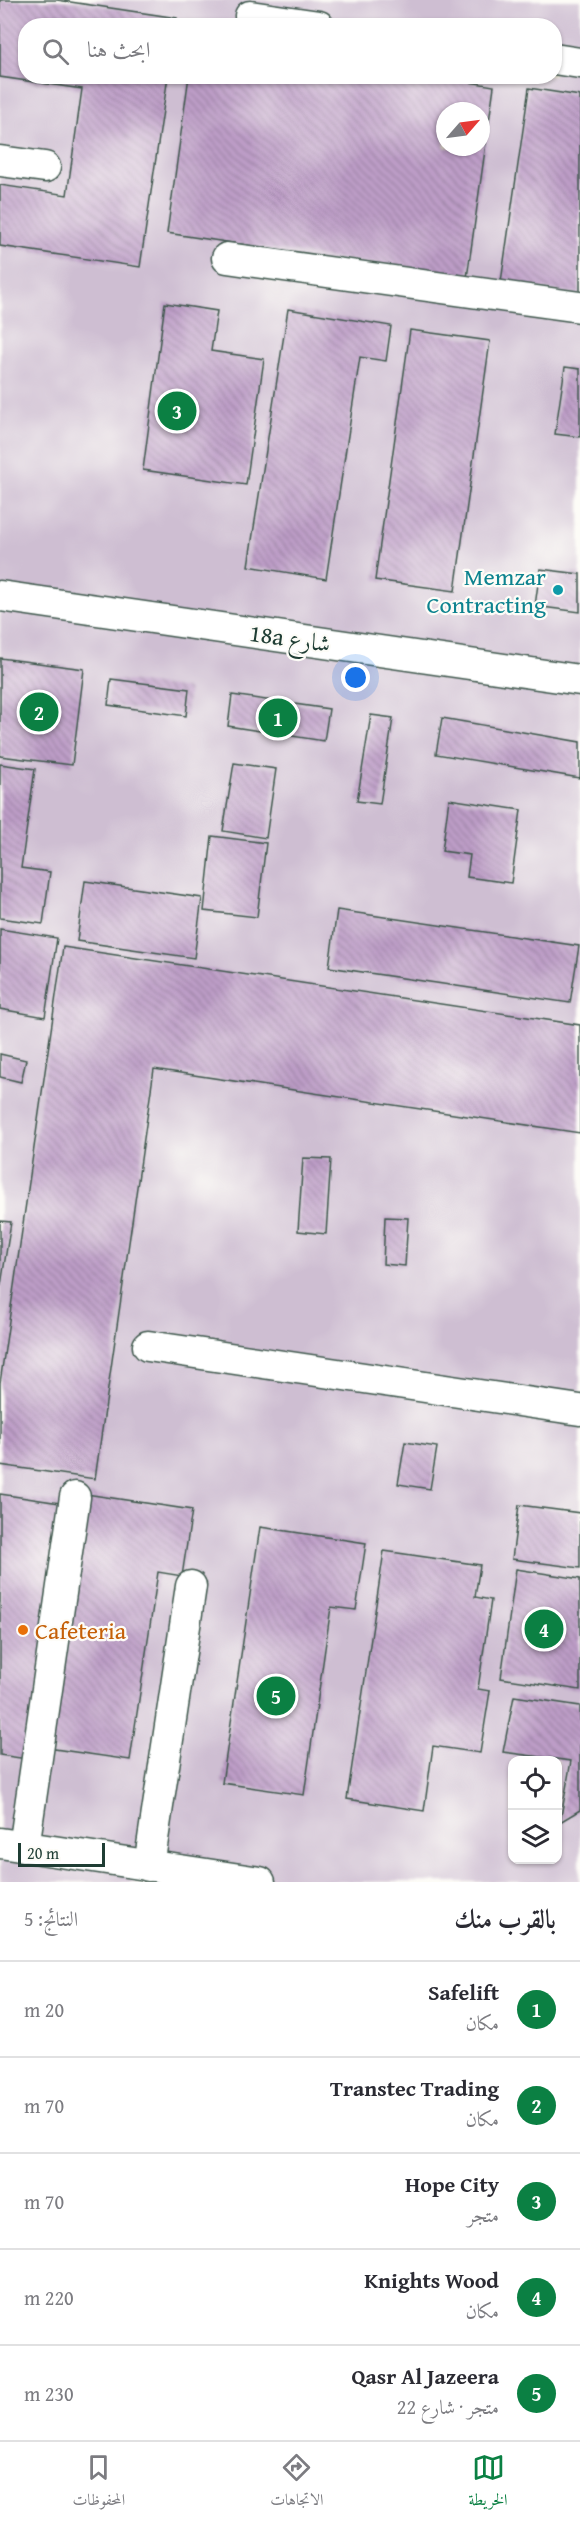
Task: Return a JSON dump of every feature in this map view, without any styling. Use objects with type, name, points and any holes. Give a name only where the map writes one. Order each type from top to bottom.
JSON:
[{"type":"street","points":[[250,16],[264,18]]},
{"type":"street","points":[[562,60],[580,63]]},
{"type":"street","points":[[0,161],[45,167]]},
{"type":"street","points":[[227,258],[580,307]]},
{"type":"street","name":"18a شارع","points":[[0,596],[580,680]]},
{"type":"street","points":[[148,1346],[580,1410]]},
{"type":"street","points":[[75,1497],[12,1845],[260,1882]]},
{"type":"street","points":[[149,1866],[191,1586]]},
{"type":"shaded area","points":[[0,0],[580,0],[580,1882],[0,1882]]},
{"type":"building","points":[[0,0],[57,0],[177,18],[18,18],[18,80],[0,77]]},
{"type":"building","points":[[48,84],[167,84],[140,267],[0,246],[0,185],[67,195],[82,89]]},
{"type":"building","points":[[188,84],[482,84],[494,86],[490,114],[490,102],[436,102],[436,156],[484,156],[467,278],[167,233]]},
{"type":"building","points":[[529,88],[580,96],[580,294],[501,282]]},
{"type":"building","points":[[165,303],[217,311],[211,351],[264,359],[246,485],[143,470]]},
{"type":"building","points":[[288,309],[391,326],[386,361],[360,357],[326,579],[248,566]]},
{"type":"building","points":[[410,330],[490,341],[455,591],[375,580]]},
{"type":"building","points":[[565,367],[580,369],[580,437],[555,434]]},
{"type":"building","name":"Memzar Contracting","points":[[540,569],[580,574],[580,612],[535,606]]},
{"type":"building","points":[[0,658],[84,669],[72,765],[0,756]]},
{"type":"building","points":[[111,679],[189,689],[186,716],[108,705]]},
{"type":"building","points":[[232,695],[329,709],[324,741],[228,726]]},
{"type":"building","points":[[371,715],[393,718],[380,804],[357,801]]},
{"type":"building","points":[[442,718],[580,742],[580,778],[436,754]]},
{"type":"building","points":[[234,763],[276,769],[266,838],[223,831]]},
{"type":"building","points":[[0,764],[35,769],[21,868],[50,872],[43,924],[0,918]]},
{"type":"building","points":[[449,799],[521,810],[511,883],[467,877],[470,855],[442,851]]},
{"type":"building","points":[[212,836],[266,843],[257,917],[204,911]]},
{"type":"building","points":[[85,881],[202,898],[194,958],[77,941]]},
{"type":"building","points":[[337,910],[579,946],[570,1003],[329,967]]},
{"type":"building","points":[[0,929],[57,938],[45,1017],[0,1009]]},
{"type":"building","points":[[63,947],[580,1025],[580,1133],[154,1069],[95,1479],[0,1465],[0,1383]]},
{"type":"building","points":[[0,1054],[26,1060],[21,1082],[0,1077]]},
{"type":"building","points":[[303,1158],[331,1159],[326,1234],[298,1231]]},
{"type":"building","points":[[385,1217],[408,1218],[405,1266],[383,1264]]},
{"type":"building","points":[[0,1221],[11,1222],[1,1285],[0,1285]]},
{"type":"building","points":[[405,1442],[437,1447],[430,1489],[398,1484]]},
{"type":"building","name":"Cafeteria","points":[[0,1494],[66,1504],[27,1759],[0,1755]]},
{"type":"building","points":[[86,1494],[192,1510],[182,1576],[158,1572],[130,1760],[48,1748]]},
{"type":"building","points":[[519,1505],[580,1513],[580,1568],[512,1559]]},
{"type":"building","points":[[260,1527],[366,1543],[356,1610],[331,1607],[304,1795],[222,1783]]},
{"type":"building","points":[[384,1551],[480,1565],[475,1597],[491,1600],[478,1689],[490,1691],[480,1753],[433,1746],[424,1811],[347,1799]]},
{"type":"building","points":[[516,1569],[580,1579],[580,1690],[501,1678]]},
{"type":"building","points":[[514,1696],[580,1706],[580,1810],[562,1821],[571,1761],[562,1760],[562,1756],[533,1756],[503,1752]]},
{"type":"place","name":"Hope City","points":[[177,411]]},
{"type":"place","name":"Memzar Contracting","points":[[558,590]]},
{"type":"place","name":"Transtec Trading","points":[[39,712]]},
{"type":"place","name":"Safelift","points":[[278,718]]},
{"type":"place","name":"Knights Wood","points":[[544,1629]]},
{"type":"place","name":"Cafeteria","points":[[23,1630]]},
{"type":"place","name":"Qasr Al Jazeera","points":[[276,1696]]}]
